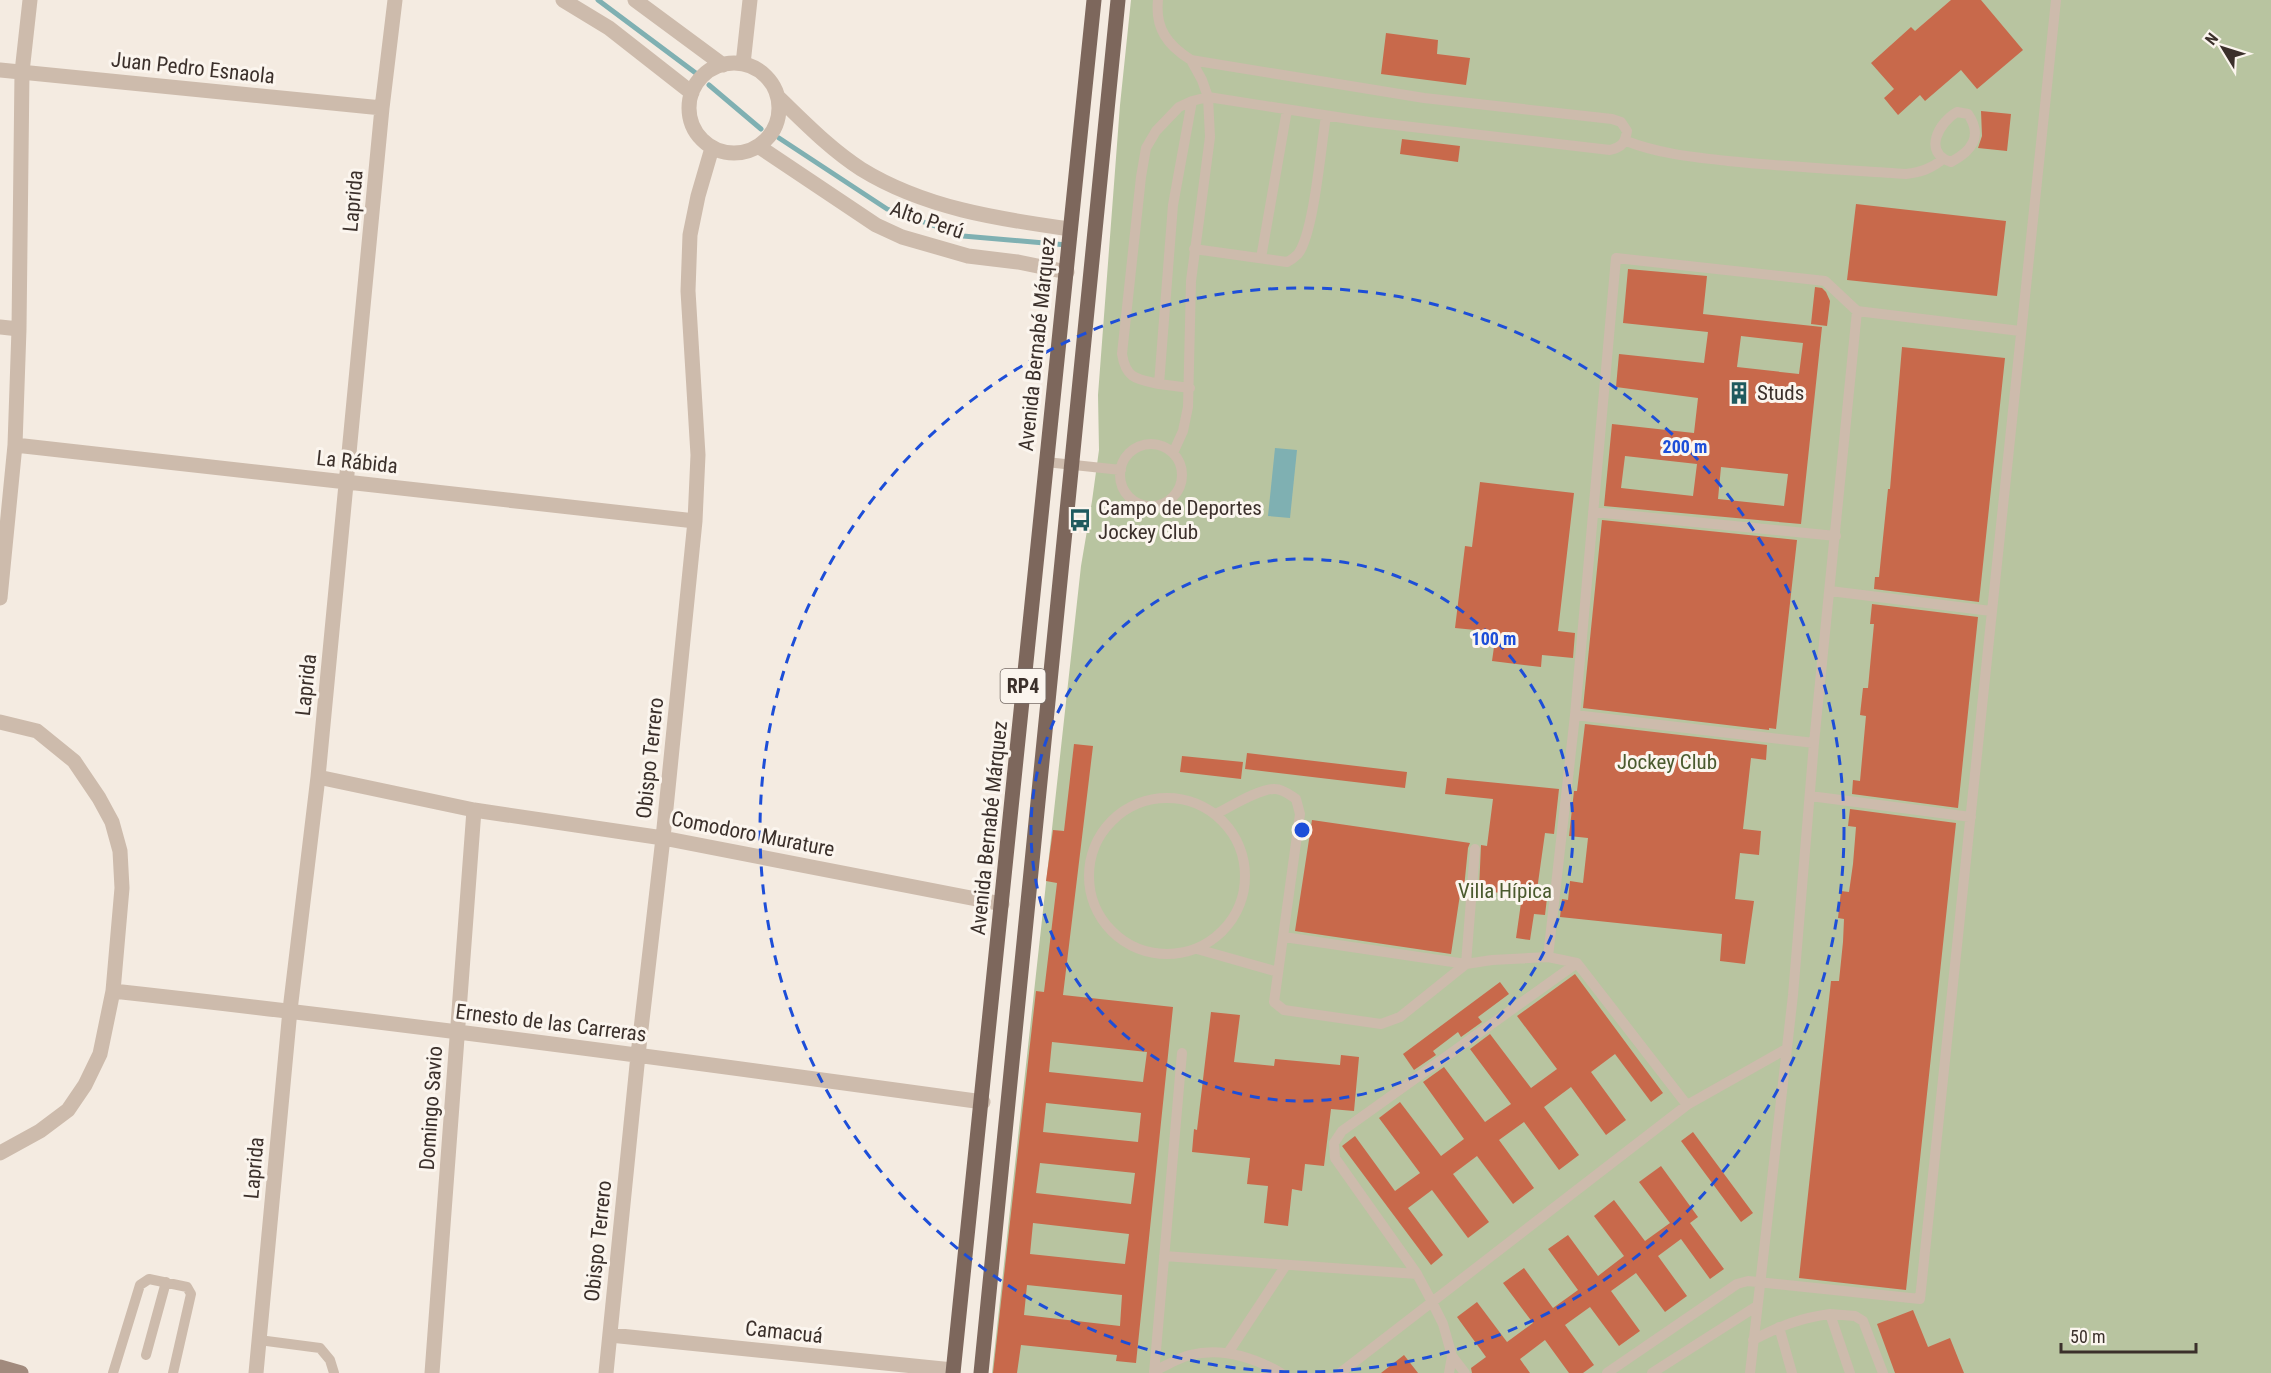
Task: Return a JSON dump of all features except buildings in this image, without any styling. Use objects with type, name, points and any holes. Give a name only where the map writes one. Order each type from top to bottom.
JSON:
[{"type":"main road","name":"Avenida Bernabé Márquez","points":[[953,1372],[1094,0]]},
{"type":"main road","name":"RP4","points":[[981,1373],[1118,0]]},
{"type":"main road","points":[[0,1367],[21,1373]]},
{"type":"street","points":[[0,598],[15,445],[19,329],[22,72],[30,0]]},
{"type":"street","name":"Laprida","points":[[256,1373],[290,1010],[318,777],[382,108],[395,0]]},
{"type":"street","points":[[562,0],[609,28],[692,93]]},
{"type":"street","points":[[635,0],[723,65]]},
{"type":"street","points":[[743,64],[750,0]]},
{"type":"street","points":[[743,64],[755,68],[765,75],[778,97],[779,111],[776,125],[769,137],[758,146],[736,153],[712,148],[702,140],[690,118],[689,106],[692,93],[699,81],[709,71],[723,65],[743,64]]},
{"type":"street","name":"Juan Pedro Esnaola","points":[[0,70],[382,108]]},
{"type":"street","name":"Alto Perú","points":[[778,97],[829,144],[860,168],[909,195],[957,209],[1018,222],[1070,229]]},
{"type":"street","name":"Alto Perú","points":[[758,146],[876,225],[902,237],[968,256],[1018,262],[1067,272]]},
{"type":"street","name":"Obispo Terrero","points":[[606,1373],[694,521],[698,455],[688,291],[690,236],[698,196],[712,148]]},
{"type":"street","points":[[0,327],[19,329]]},
{"type":"street","name":"La Rábida","points":[[15,445],[694,521]]},
{"type":"street","points":[[0,722],[37,732],[74,761],[112,822],[120,851],[122,888],[113,991],[100,1054],[85,1085],[68,1110],[40,1131],[0,1153]]},
{"type":"street","name":"Comodoro Murature","points":[[318,777],[474,810],[663,838],[1002,904]]},
{"type":"street","name":"Domingo Savio","points":[[432,1373],[474,810]]},
{"type":"street","name":"Ernesto de las Carreras","points":[[113,991],[290,1010],[638,1054],[982,1102]]},
{"type":"street","name":"Camacuá","points":[[610,1335],[953,1372]]},
{"type":"lane","points":[[1158,0],[1156,18],[1166,39],[1179,53],[1191,60],[1424,98],[1612,119],[1621,122],[1627,131],[1626,141],[1619,148],[1610,150],[1326,116],[1208,97],[1179,106],[1156,131],[1146,148],[1122,354],[1127,372],[1136,379],[1190,388]]},
{"type":"lane","points":[[1607,1373],[1737,1284],[1748,1281],[1920,1299],[2056,0]]},
{"type":"lane","points":[[1173,453],[1183,431],[1188,407],[1190,300],[1194,249],[1210,136],[1208,97],[1191,60]]},
{"type":"lane","points":[[1159,384],[1173,205],[1192,101]]},
{"type":"lane","points":[[1261,258],[1287,110]]},
{"type":"lane","points":[[1957,112],[1968,114],[1975,124],[1975,137],[1968,150],[1951,162],[1943,159],[1937,153],[1935,143],[1938,132],[1946,118],[1957,112]]},
{"type":"lane","points":[[1194,249],[1287,262],[1300,252],[1309,226],[1326,116]]},
{"type":"lane","points":[[1626,141],[1650,151],[1711,159],[1906,174],[1921,172],[1933,167],[1943,159]]},
{"type":"lane","points":[[1548,957],[1575,715],[1616,258],[1825,281],[1857,311],[2020,331]]},
{"type":"lane","points":[[1750,1373],[1793,995],[1814,743],[1857,311]]},
{"type":"lane","points":[[1145,445],[1165,447],[1179,461],[1182,480],[1179,490],[1164,504],[1154,506],[1135,502],[1123,489],[1120,470],[1129,454],[1145,445]]},
{"type":"lane","points":[[1046,462],[1120,470]]},
{"type":"lane","points":[[1593,512],[1836,536]]},
{"type":"lane","points":[[1830,591],[1991,611]]},
{"type":"lane","points":[[1575,715],[1814,743]]},
{"type":"lane","points":[[1216,814],[1259,792],[1274,788],[1296,799],[1300,814],[1274,1002],[1279,1008],[1381,1024],[1400,1017],[1466,964],[1475,849]]},
{"type":"lane","points":[[1810,796],[1971,817]]},
{"type":"lane","points":[[1165,797],[1192,801],[1216,814],[1234,834],[1245,859],[1245,887],[1237,913],[1220,934],[1197,949],[1170,954],[1143,951],[1119,938],[1100,918],[1090,892],[1090,865],[1098,839],[1115,817],[1138,803],[1165,797]]},
{"type":"lane","points":[[1284,938],[1466,964],[1548,957],[1577,963],[1687,1105]]},
{"type":"lane","points":[[1197,949],[1278,972]]},
{"type":"lane","points":[[1465,1373],[1452,1356],[1443,1324],[1417,1274],[1335,1158],[1333,1150],[1337,1137],[1351,1124],[1577,963]]},
{"type":"lane","points":[[1340,1373],[1687,1105],[1786,1049]]},
{"type":"lane","points":[[1154,1372],[1182,1053]]},
{"type":"lane","points":[[1164,1256],[1417,1274]]},
{"type":"lane","points":[[1228,1353],[1286,1265]]},
{"type":"lane","points":[[113,1373],[140,1285],[149,1279],[187,1287],[191,1294],[173,1373]]},
{"type":"lane","points":[[146,1355],[166,1282]]},
{"type":"lane","points":[[1652,1373],[1758,1306]]},
{"type":"lane","points":[[1754,1340],[1779,1327],[1804,1318],[1830,1314],[1855,1316],[1863,1321],[1883,1373]]},
{"type":"lane","points":[[1830,1314],[1850,1373]]},
{"type":"lane","points":[[1779,1327],[1792,1373]]},
{"type":"lane","points":[[260,1340],[320,1348],[330,1360],[334,1373]]},
{"type":"lane","points":[[1154,1372],[1190,1355],[1228,1353],[1258,1360],[1281,1373]]},
{"type":"lane","points":[[1449,1373],[1452,1356]]},
{"type":"green space","name":"Jockey Club","points":[[1131,0],[2271,0],[2271,1373],[992,1373],[1081,566],[1099,450],[1098,395],[1120,105]]},
{"type":"water","points":[[1275,448],[1297,450],[1290,518],[1268,516]]},
{"type":"waterway","points":[[598,0],[697,74]]},
{"type":"waterway","points":[[709,85],[761,129]]},
{"type":"waterway","points":[[779,138],[887,209],[963,236],[1067,245]]},
{"type":"place","name":"Studs","points":[[1739,393]]},
{"type":"place","name":"Campo de Deportes Jockey Club","points":[[1080,520]]},
{"type":"park label","name":"Villa Hípica","points":[[1505,891]]}]
